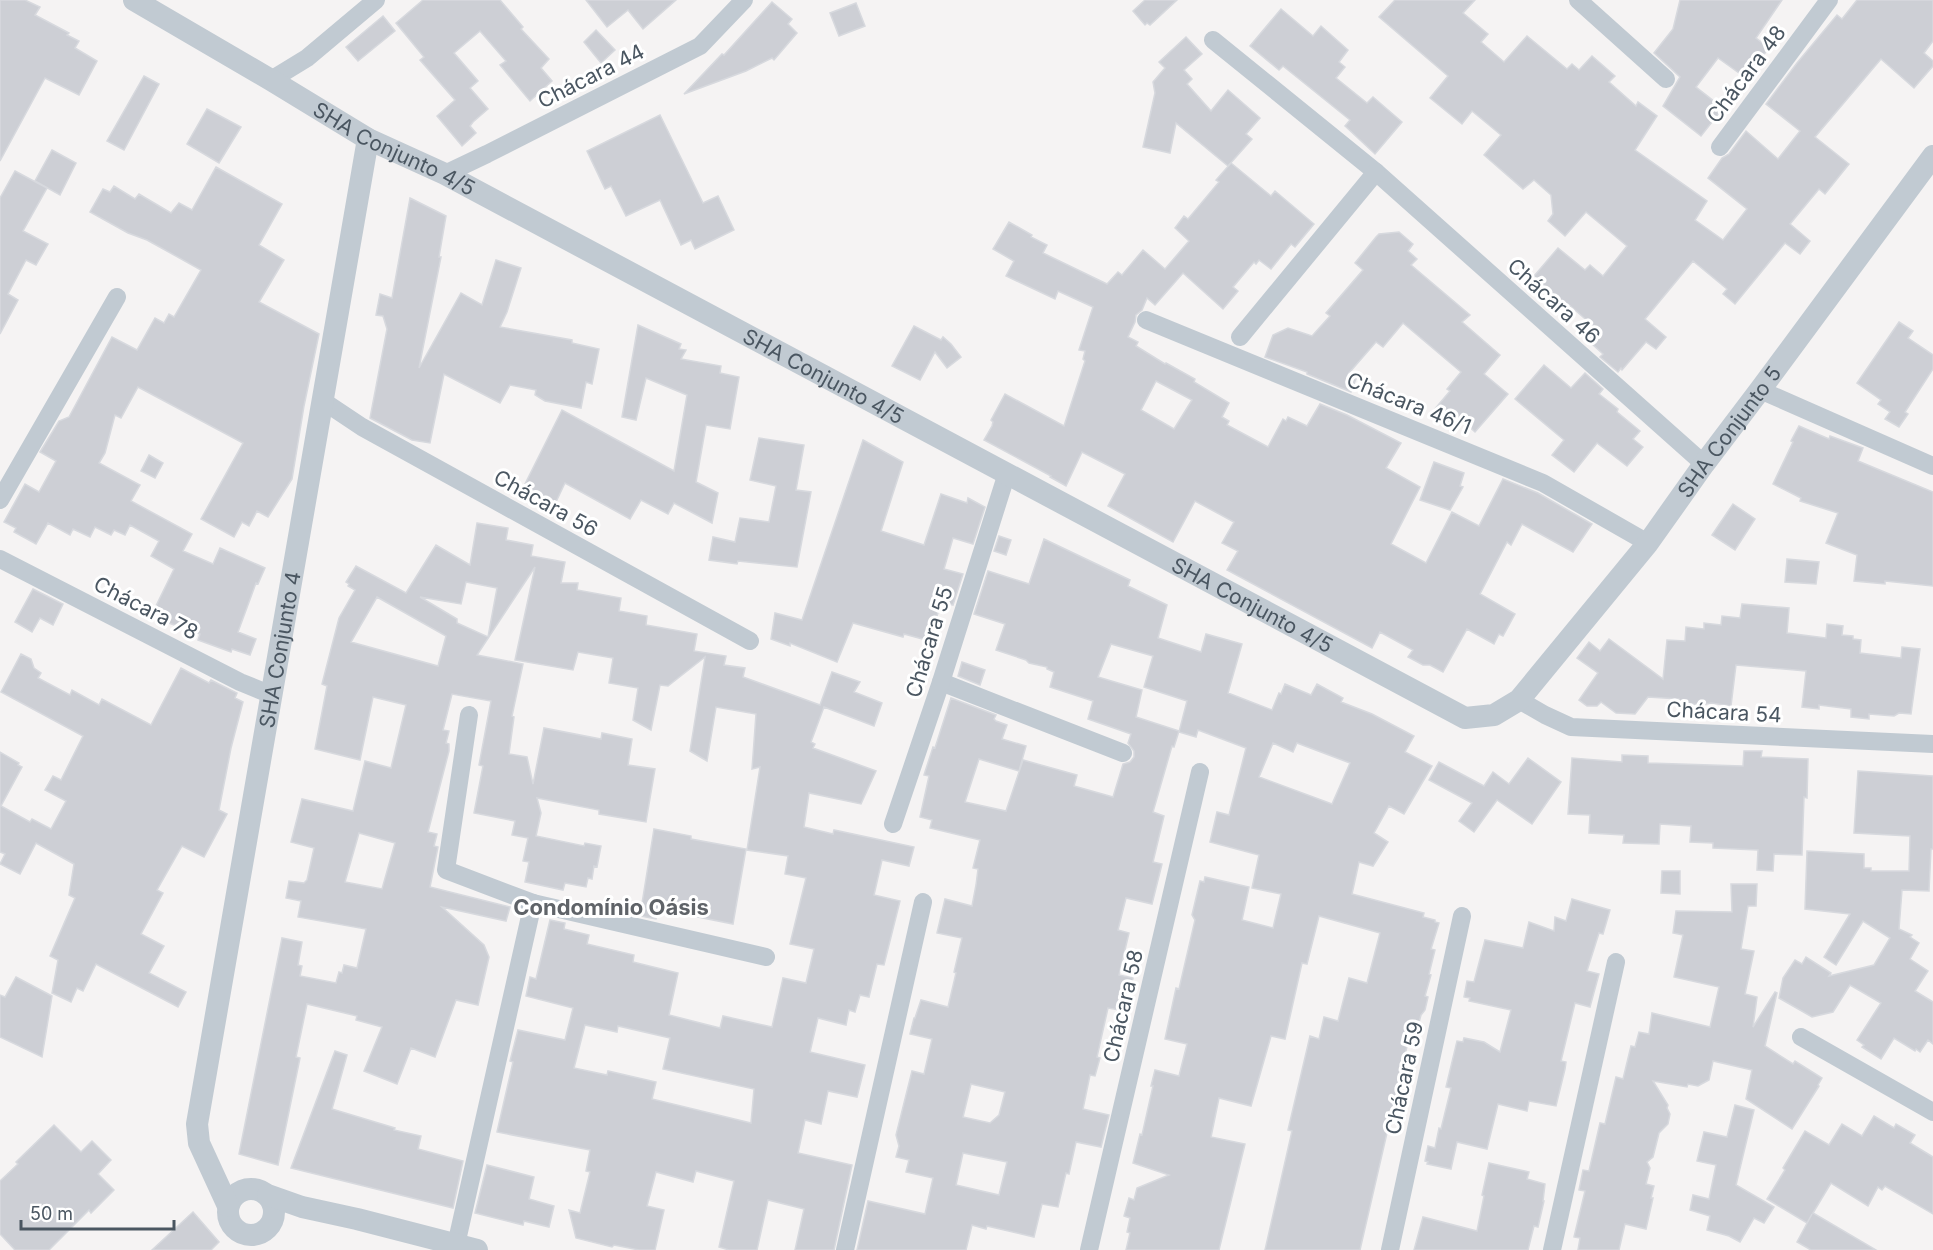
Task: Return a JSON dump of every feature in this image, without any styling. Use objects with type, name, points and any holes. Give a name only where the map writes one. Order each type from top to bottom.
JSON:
[{"type":"street","name":"SHA Conjunto 4/5","points":[[134,0],[368,140],[445,174],[1465,718],[1494,715],[1519,700]]},
{"type":"street","points":[[271,80],[307,58],[376,0]]},
{"type":"street","name":"Chácara 44","points":[[445,174],[700,46],[744,0]]},
{"type":"street","points":[[1578,0],[1666,80]]},
{"type":"street","name":"Chácara 48","points":[[1720,147],[1829,0]]},
{"type":"street","name":"Chácara 46","points":[[1213,40],[1376,172],[1704,464]]},
{"type":"street","name":"SHA Conjunto 4","points":[[228,1206],[205,1159],[199,1143],[197,1124],[368,140]]},
{"type":"street","name":"SHA Conjunto 5","points":[[1519,700],[1648,543],[1704,464],[1933,157]]},
{"type":"street","points":[[1240,337],[1376,172]]},
{"type":"street","points":[[0,500],[117,297]]},
{"type":"street","name":"Chácara 46/1","points":[[1146,320],[1543,483],[1648,543]]},
{"type":"street","points":[[1760,390],[1933,466]]},
{"type":"street","name":"Chácara 56","points":[[323,401],[362,427],[750,641]]},
{"type":"street","name":"Chácara 55","points":[[893,824],[1007,473]]},
{"type":"street","name":"Chácara 78","points":[[0,559],[240,682],[272,694]]},
{"type":"street","points":[[941,682],[1123,753]]},
{"type":"street","name":"Chácara 54","points":[[1519,700],[1571,727],[1933,744]]},
{"type":"street","points":[[469,715],[446,870],[533,903],[766,957]]},
{"type":"street","name":"Chácara 58","points":[[1089,1250],[1200,772]]},
{"type":"street","points":[[845,1250],[923,902]]},
{"type":"street","points":[[268,1195],[274,1205],[274,1218],[268,1228],[254,1242],[245,1235],[236,1239],[228,1218],[228,1206],[234,1195],[244,1189],[257,1188],[268,1195],[302,1207],[466,1248],[533,903]]},
{"type":"street","name":"Chácara 59","points":[[1390,1250],[1462,916]]},
{"type":"street","points":[[1552,1250],[1616,962]]},
{"type":"street","points":[[1801,1037],[1933,1112]]},
{"type":"street","points":[[205,1159],[244,1189]]},
{"type":"street","points":[[274,1218],[302,1207]]},
{"type":"building","points":[[0,0],[25,0],[40,7],[35,15],[69,33],[67,35],[79,41],[75,48],[97,61],[79,95],[45,78],[0,161]]},
{"type":"building","points":[[423,0],[500,0],[523,27],[521,29],[549,59],[541,68],[552,81],[530,101],[500,65],[506,61],[480,31],[454,53],[478,81],[470,88],[488,109],[470,126],[476,133],[462,146],[437,116],[455,100],[420,60],[424,57],[396,23]]},
{"type":"building","points":[[586,0],[676,0],[643,29],[628,10],[607,27]]},
{"type":"building","points":[[1145,0],[1177,0],[1150,25],[1147,23],[1145,25],[1133,11]]},
{"type":"building","points":[[1395,0],[1475,0],[1463,13],[1488,34],[1481,42],[1504,62],[1527,36],[1567,69],[1572,64],[1579,70],[1592,56],[1615,76],[1609,82],[1636,106],[1638,102],[1657,116],[1635,150],[1707,201],[1695,220],[1723,240],[1747,209],[1708,178],[1746,131],[1778,159],[1800,131],[1766,104],[1837,15],[1842,19],[1857,0],[1933,0],[1933,41],[1924,53],[1933,61],[1933,66],[1914,88],[1881,59],[1815,137],[1849,164],[1825,194],[1819,189],[1790,224],[1810,241],[1800,254],[1785,243],[1735,304],[1723,294],[1727,289],[1693,261],[1645,319],[1666,337],[1656,349],[1646,342],[1618,372],[1600,357],[1603,354],[1582,335],[1591,324],[1568,304],[1565,307],[1535,281],[1534,276],[1558,248],[1585,270],[1590,265],[1603,276],[1627,246],[1586,212],[1565,236],[1548,221],[1553,214],[1551,195],[1534,180],[1523,189],[1484,155],[1501,135],[1472,111],[1462,124],[1430,98],[1448,76],[1379,17]]},
{"type":"building","points":[[1680,0],[1782,0],[1756,38],[1769,48],[1746,78],[1718,58],[1696,87],[1715,102],[1712,106],[1720,112],[1701,136],[1663,106],[1680,77],[1654,53],[1673,29]]},
{"type":"building","points":[[772,2],[792,19],[788,24],[797,33],[774,60],[772,58],[746,71],[684,94],[722,54],[724,55]]},
{"type":"building","points":[[856,3],[865,26],[839,36],[830,13]]},
{"type":"building","points":[[1281,9],[1313,36],[1321,26],[1348,50],[1339,62],[1345,67],[1336,78],[1367,103],[1373,97],[1402,122],[1375,154],[1345,126],[1350,120],[1283,66],[1279,70],[1250,46]]},
{"type":"building","points":[[383,16],[395,31],[358,61],[346,47]]},
{"type":"building","points":[[596,30],[615,50],[601,63],[584,42]]},
{"type":"building","points":[[1186,37],[1202,54],[1184,70],[1192,79],[1187,84],[1211,111],[1228,90],[1260,118],[1246,134],[1252,139],[1228,166],[1176,123],[1170,153],[1143,147],[1155,93],[1153,82],[1165,68],[1159,62]]},
{"type":"building","points":[[144,76],[159,84],[124,150],[107,141]]},
{"type":"building","points":[[207,109],[241,127],[219,163],[187,144]]},
{"type":"building","points":[[660,115],[703,203],[718,196],[734,230],[695,249],[691,240],[681,245],[660,200],[626,216],[611,186],[605,189],[587,151]]},
{"type":"building","points":[[52,150],[76,163],[60,195],[35,181]]},
{"type":"building","points":[[1231,163],[1271,196],[1275,191],[1314,224],[1295,247],[1291,244],[1271,269],[1259,260],[1256,264],[1254,262],[1233,287],[1238,291],[1223,309],[1183,273],[1155,305],[1147,298],[1142,310],[1136,315],[1128,337],[1138,342],[1136,346],[1195,379],[1194,382],[1229,403],[1222,417],[1229,421],[1227,425],[1268,447],[1283,419],[1286,421],[1288,417],[1307,426],[1320,404],[1347,415],[1401,443],[1386,468],[1420,487],[1391,544],[1426,563],[1452,512],[1479,526],[1503,479],[1538,493],[1592,524],[1573,552],[1522,524],[1511,545],[1507,542],[1480,594],[1515,614],[1503,636],[1499,634],[1494,644],[1467,629],[1443,672],[1408,657],[1413,650],[1380,632],[1372,648],[1227,570],[1238,551],[1222,543],[1234,522],[1195,501],[1173,542],[1108,506],[1125,474],[1082,452],[1066,486],[984,440],[992,426],[991,420],[1005,394],[1064,426],[1085,361],[1083,359],[1085,351],[1079,350],[1093,307],[1058,291],[1055,299],[1006,276],[1014,261],[993,249],[1009,222],[1047,245],[1043,253],[1107,284],[1118,272],[1122,275],[1143,250],[1165,269],[1189,241],[1175,228],[1184,216],[1188,219],[1219,182],[1216,180]],"holes":[[[1156,381],[1192,400],[1174,429],[1141,410]]]},
{"type":"building","points":[[216,167],[282,204],[259,245],[284,260],[259,302],[319,334],[292,479],[268,517],[257,511],[249,526],[242,522],[234,537],[201,519],[243,443],[138,387],[121,418],[115,415],[105,453],[99,463],[140,485],[131,501],[192,534],[183,551],[213,564],[220,548],[265,568],[258,584],[256,583],[238,632],[256,639],[250,655],[232,649],[231,652],[198,640],[200,634],[163,621],[152,614],[174,569],[151,556],[159,541],[130,525],[125,535],[114,530],[111,535],[95,527],[90,537],[73,529],[70,535],[48,523],[36,544],[14,532],[16,528],[4,522],[25,484],[39,492],[56,461],[40,452],[59,421],[69,417],[112,337],[137,350],[155,318],[164,323],[169,314],[174,317],[201,270],[90,212],[103,189],[110,192],[114,186],[135,199],[139,194],[171,213],[179,203],[192,210]]},
{"type":"building","points":[[15,171],[47,188],[23,231],[48,244],[36,265],[26,260],[8,294],[18,300],[0,334],[0,198]]},
{"type":"building","points":[[410,198],[446,216],[439,257],[441,257],[419,368],[461,293],[482,305],[496,260],[521,268],[500,327],[572,340],[572,343],[599,349],[592,384],[586,382],[581,408],[545,401],[535,395],[536,390],[510,385],[500,403],[444,374],[430,443],[412,440],[370,418],[387,329],[383,316],[376,315],[380,294],[392,298]]},
{"type":"building","points":[[1399,232],[1413,244],[1408,251],[1417,259],[1411,265],[1470,315],[1462,322],[1500,355],[1484,374],[1508,394],[1475,432],[1457,416],[1449,423],[1434,410],[1450,391],[1447,389],[1461,372],[1403,323],[1383,347],[1376,342],[1349,373],[1357,376],[1351,392],[1307,374],[1307,372],[1265,357],[1273,335],[1288,328],[1312,336],[1330,316],[1326,313],[1363,270],[1355,263],[1376,237],[1379,234]]},
{"type":"building","points":[[1899,322],[1913,331],[1908,338],[1933,355],[1933,369],[1905,412],[1908,414],[1899,427],[1885,419],[1890,412],[1878,404],[1881,400],[1857,383]]},
{"type":"building","points":[[638,325],[681,344],[679,349],[686,350],[681,359],[721,366],[720,373],[739,377],[730,429],[706,425],[696,482],[718,493],[712,523],[674,503],[668,514],[641,500],[630,519],[565,483],[555,504],[523,488],[562,410],[674,471],[687,395],[646,378],[636,420],[622,417]]},
{"type":"building","points":[[914,326],[941,340],[943,337],[961,357],[947,368],[935,352],[920,380],[892,366]]},
{"type":"building","points":[[1544,365],[1571,388],[1585,373],[1603,389],[1599,394],[1640,431],[1633,439],[1643,447],[1627,466],[1597,443],[1574,472],[1552,455],[1564,440],[1515,399]]},
{"type":"building","points":[[1799,426],[1829,439],[1830,436],[1863,448],[1858,461],[1933,492],[1933,586],[1885,581],[1885,584],[1854,581],[1857,555],[1826,543],[1838,513],[1800,501],[1801,498],[1773,484]]},
{"type":"building","points":[[759,438],[804,445],[796,490],[811,492],[797,567],[709,560],[713,537],[735,542],[740,518],[769,522],[776,486],[750,480]]},
{"type":"building","points":[[863,440],[903,462],[881,531],[924,545],[941,494],[967,503],[968,498],[985,507],[973,544],[953,538],[944,569],[963,574],[953,605],[941,602],[930,641],[904,634],[903,637],[853,623],[837,662],[790,643],[790,646],[771,639],[775,613],[802,620]]},
{"type":"building","points":[[149,455],[163,463],[155,478],[141,471]]},
{"type":"building","points":[[1434,462],[1464,473],[1460,486],[1463,487],[1450,510],[1420,500]]},
{"type":"building","points":[[1733,504],[1755,519],[1735,550],[1712,535]]},
{"type":"building","points":[[477,523],[508,528],[506,540],[533,545],[531,556],[565,562],[561,583],[578,583],[577,590],[621,598],[619,611],[647,616],[646,625],[697,634],[694,651],[726,656],[724,665],[745,668],[743,677],[820,705],[832,672],[860,682],[854,692],[882,703],[874,726],[824,707],[811,742],[815,744],[813,748],[876,771],[861,804],[809,793],[804,827],[833,834],[834,830],[914,847],[909,866],[882,860],[874,895],[900,901],[884,965],[877,964],[869,997],[860,995],[855,1012],[849,1010],[846,1025],[818,1018],[810,1052],[865,1065],[857,1097],[828,1091],[821,1124],[805,1120],[798,1153],[852,1165],[834,1250],[795,1250],[804,1209],[768,1200],[757,1250],[729,1250],[719,1247],[734,1181],[696,1171],[693,1182],[656,1172],[647,1206],[664,1210],[655,1250],[639,1250],[614,1245],[612,1247],[576,1238],[569,1210],[580,1213],[590,1172],[586,1171],[590,1150],[497,1132],[518,1030],[565,1040],[573,1008],[526,996],[530,977],[536,979],[550,920],[565,923],[564,929],[589,935],[587,944],[634,955],[633,962],[678,973],[669,1015],[720,1028],[723,1016],[772,1027],[783,978],[806,983],[814,949],[790,944],[806,878],[785,874],[788,856],[747,850],[760,767],[752,769],[756,714],[716,707],[707,761],[690,751],[705,657],[668,686],[660,685],[651,730],[633,720],[638,688],[609,683],[613,658],[578,652],[573,670],[515,660],[535,567],[477,655],[523,664],[512,716],[514,717],[509,754],[527,757],[533,784],[544,728],[601,739],[602,733],[632,739],[628,765],[655,769],[646,822],[599,814],[599,810],[537,798],[541,813],[536,836],[584,846],[585,843],[601,846],[597,867],[594,866],[592,879],[588,878],[586,887],[565,883],[563,890],[525,882],[529,862],[523,861],[528,838],[512,835],[515,821],[474,813],[483,766],[479,765],[491,701],[452,694],[443,730],[449,731],[446,743],[449,744],[449,751],[428,832],[437,834],[434,846],[438,847],[430,887],[510,907],[506,921],[442,907],[484,945],[489,957],[478,1005],[456,1000],[435,1057],[411,1048],[397,1084],[364,1071],[382,1027],[356,1020],[357,1016],[307,1004],[296,1057],[300,1058],[278,1165],[239,1154],[282,938],[302,942],[298,965],[302,966],[300,976],[336,983],[344,965],[357,968],[366,929],[298,917],[301,901],[286,898],[289,881],[304,883],[307,880],[314,848],[291,842],[302,799],[353,811],[365,761],[391,768],[406,705],[373,697],[360,760],[315,749],[327,686],[322,684],[339,618],[355,590],[346,582],[356,566],[406,593],[436,545],[470,565]],"holes":[[[466,582],[497,588],[488,637],[457,623],[457,619],[420,597],[461,604]],[[377,597],[446,636],[438,666],[351,642]],[[359,833],[395,843],[382,889],[345,882]],[[585,1025],[617,1032],[618,1026],[670,1038],[663,1069],[754,1089],[751,1123],[652,1099],[656,1082],[608,1071],[607,1075],[574,1068]]]},
{"type":"building","points":[[999,536],[1011,540],[1006,555],[994,551]]},
{"type":"building","points":[[1044,539],[1130,580],[1128,586],[1167,605],[1158,638],[1201,652],[1206,634],[1242,644],[1228,693],[1272,710],[1285,684],[1311,695],[1317,684],[1343,698],[1341,702],[1372,714],[1414,736],[1405,752],[1432,766],[1404,814],[1389,806],[1374,833],[1388,842],[1373,866],[1359,862],[1352,894],[1424,913],[1423,917],[1439,923],[1431,949],[1435,950],[1425,996],[1428,997],[1425,1010],[1421,1015],[1417,1030],[1411,1029],[1360,1250],[1265,1250],[1292,1131],[1288,1130],[1310,1036],[1319,1039],[1324,1017],[1338,1021],[1349,978],[1367,983],[1380,933],[1319,916],[1307,964],[1302,963],[1285,1039],[1271,1036],[1251,1106],[1219,1098],[1211,1137],[1245,1144],[1219,1250],[1126,1250],[1130,1233],[1127,1232],[1130,1218],[1124,1216],[1129,1198],[1134,1200],[1137,1188],[1169,1175],[1133,1163],[1140,1134],[1142,1135],[1155,1070],[1179,1076],[1187,1044],[1165,1039],[1176,988],[1179,989],[1195,920],[1192,915],[1200,881],[1204,882],[1205,877],[1249,887],[1242,920],[1273,928],[1281,894],[1252,888],[1259,855],[1210,842],[1217,812],[1229,815],[1246,748],[1198,730],[1196,737],[1179,732],[1187,701],[1144,687],[1153,656],[1111,644],[1098,677],[1142,690],[1136,717],[1179,731],[1174,747],[1172,746],[1153,812],[1164,816],[1153,862],[1162,864],[1152,904],[1126,898],[1118,930],[1129,933],[1119,975],[1133,978],[1125,1011],[1108,1008],[1097,1057],[1100,1058],[1095,1076],[1090,1075],[1083,1109],[1109,1115],[1101,1147],[1076,1142],[1058,1207],[1042,1204],[1034,1237],[987,1226],[986,1229],[972,1225],[966,1250],[857,1250],[868,1201],[925,1214],[933,1178],[906,1172],[909,1160],[896,1157],[899,1146],[896,1135],[912,1071],[924,1074],[932,1039],[910,1034],[914,1018],[921,1000],[948,1007],[956,973],[954,972],[962,938],[937,933],[945,899],[972,906],[976,885],[978,869],[973,868],[980,840],[930,828],[932,820],[920,817],[929,776],[924,775],[951,698],[996,715],[994,719],[996,721],[1007,725],[1002,739],[1026,746],[1019,771],[979,759],[965,802],[1006,811],[1023,760],[1077,775],[1074,786],[1113,797],[1123,764],[1130,762],[1134,757],[1134,751],[1128,743],[1131,734],[1088,719],[1093,701],[1050,687],[1054,672],[1047,667],[1029,663],[996,650],[1005,624],[974,614],[988,571],[1029,584]],"holes":[[[1273,743],[1293,752],[1297,743],[1350,763],[1332,804],[1259,777]],[[971,1084],[1005,1092],[999,1115],[990,1123],[963,1117]],[[963,1153],[1007,1162],[999,1195],[956,1185]]]},
{"type":"building","points":[[1787,559],[1819,562],[1816,584],[1785,582]]},
{"type":"building","points":[[33,589],[63,604],[53,625],[40,618],[32,632],[15,622]]},
{"type":"building","points":[[1742,604],[1789,608],[1787,633],[1826,638],[1827,624],[1843,626],[1842,635],[1853,636],[1853,639],[1861,640],[1860,653],[1901,658],[1902,647],[1920,649],[1911,714],[1899,713],[1894,716],[1869,714],[1869,719],[1851,717],[1851,709],[1819,705],[1819,709],[1802,707],[1806,671],[1736,665],[1731,706],[1711,703],[1702,705],[1679,703],[1679,699],[1648,697],[1635,714],[1616,713],[1601,702],[1597,706],[1587,706],[1579,700],[1598,673],[1577,658],[1589,642],[1600,651],[1609,639],[1663,679],[1667,640],[1685,641],[1686,627],[1704,629],[1704,623],[1721,625],[1722,616],[1740,618]]},
{"type":"building","points":[[21,654],[31,659],[34,668],[41,673],[38,678],[70,695],[72,690],[99,705],[102,699],[151,725],[181,668],[209,683],[211,680],[237,693],[235,698],[243,702],[219,810],[227,814],[204,857],[182,846],[157,890],[163,893],[141,934],[164,946],[149,973],[186,992],[178,1007],[96,964],[83,991],[77,988],[71,1002],[52,993],[58,960],[50,956],[75,898],[69,895],[74,864],[36,843],[20,874],[0,864],[5,854],[0,852],[0,752],[22,767],[1,806],[30,822],[32,819],[51,829],[66,801],[45,790],[53,776],[61,780],[83,736],[1,692]]},
{"type":"building","points":[[962,662],[985,670],[980,685],[958,676]]},
{"type":"building","points":[[1744,751],[1762,751],[1761,757],[1808,759],[1802,855],[1774,854],[1773,871],[1757,870],[1758,850],[1713,848],[1713,843],[1690,842],[1691,826],[1660,824],[1659,844],[1623,843],[1624,835],[1589,833],[1590,815],[1568,814],[1572,758],[1622,762],[1622,755],[1648,756],[1648,763],[1743,766]]},
{"type":"building","points":[[1528,758],[1561,782],[1532,824],[1497,800],[1474,832],[1459,821],[1472,803],[1429,780],[1439,762],[1484,786],[1493,772],[1509,784]]},
{"type":"building","points":[[1858,771],[1933,776],[1933,849],[1931,849],[1929,891],[1902,890],[1899,929],[1912,935],[1910,937],[1919,943],[1910,959],[1928,971],[1915,991],[1933,1002],[1933,1044],[1928,1040],[1920,1052],[1894,1038],[1881,1059],[1862,1047],[1864,1045],[1857,1040],[1881,1003],[1850,985],[1833,1012],[1812,1017],[1779,998],[1783,978],[1795,960],[1802,964],[1806,957],[1831,973],[1829,976],[1874,965],[1890,938],[1863,921],[1836,965],[1824,957],[1850,914],[1805,909],[1807,851],[1864,854],[1864,868],[1871,868],[1871,871],[1909,871],[1910,836],[1854,833]]},
{"type":"building","points":[[654,829],[691,836],[691,839],[746,849],[733,924],[658,909],[656,919],[640,916]]},
{"type":"building","points":[[1662,871],[1680,871],[1680,894],[1661,893]]},
{"type":"building","points":[[1731,884],[1757,884],[1756,906],[1748,906],[1741,949],[1754,951],[1745,994],[1757,997],[1753,1027],[1775,992],[1777,993],[1765,1046],[1793,1064],[1795,1061],[1822,1078],[1819,1086],[1792,1129],[1746,1099],[1752,1070],[1713,1061],[1709,1080],[1698,1086],[1688,1084],[1687,1087],[1653,1081],[1668,1105],[1670,1114],[1668,1124],[1659,1133],[1653,1157],[1647,1162],[1650,1168],[1646,1184],[1654,1186],[1646,1229],[1625,1224],[1619,1250],[1578,1250],[1580,1238],[1574,1237],[1585,1191],[1579,1190],[1583,1170],[1589,1171],[1600,1123],[1605,1124],[1616,1077],[1623,1079],[1631,1046],[1635,1047],[1639,1032],[1649,1034],[1652,1013],[1710,1027],[1719,987],[1674,977],[1683,935],[1673,933],[1676,911],[1732,912]]},
{"type":"building","points":[[1572,899],[1610,910],[1603,934],[1599,933],[1587,971],[1599,974],[1590,1007],[1575,1003],[1561,1061],[1566,1062],[1556,1106],[1529,1101],[1527,1111],[1498,1104],[1487,1149],[1457,1142],[1451,1169],[1427,1164],[1428,1162],[1425,1161],[1428,1146],[1435,1148],[1451,1088],[1446,1087],[1457,1041],[1463,1042],[1464,1038],[1484,1042],[1500,1052],[1511,1010],[1469,1001],[1470,998],[1464,997],[1467,981],[1474,982],[1485,940],[1523,948],[1529,922],[1554,931],[1555,917],[1566,921]]},
{"type":"building","points":[[16,977],[52,996],[42,1057],[0,1037],[0,995],[5,997]]},
{"type":"building","points":[[335,1051],[347,1055],[332,1109],[395,1128],[394,1130],[421,1136],[418,1149],[463,1161],[453,1208],[291,1168]]},
{"type":"building","points":[[1735,1105],[1754,1110],[1736,1185],[1774,1207],[1764,1223],[1754,1218],[1740,1242],[1729,1236],[1707,1230],[1710,1216],[1690,1210],[1693,1195],[1709,1199],[1716,1165],[1697,1161],[1704,1132],[1727,1137]]},
{"type":"building","points":[[1874,1116],[1894,1128],[1896,1124],[1915,1135],[1910,1143],[1933,1157],[1933,1214],[1885,1186],[1882,1190],[1878,1187],[1868,1206],[1831,1183],[1813,1213],[1876,1250],[1811,1250],[1797,1242],[1812,1214],[1807,1223],[1767,1199],[1805,1131],[1829,1145],[1842,1124],[1862,1136]]},
{"type":"building","points":[[54,1125],[81,1152],[92,1141],[111,1160],[98,1174],[114,1190],[91,1213],[89,1210],[49,1250],[15,1250],[0,1234],[0,1181]]},
{"type":"building","points":[[1489,1163],[1529,1172],[1527,1179],[1545,1184],[1538,1227],[1534,1226],[1528,1250],[1414,1250],[1423,1217],[1477,1231]]},
{"type":"building","points":[[487,1165],[534,1177],[529,1199],[554,1206],[549,1227],[524,1221],[523,1225],[475,1213]]},
{"type":"building","points":[[193,1212],[219,1242],[211,1250],[152,1250]]},
{"type":"district","name":"Condomínio Oásis","points":[[611,907]]}]
